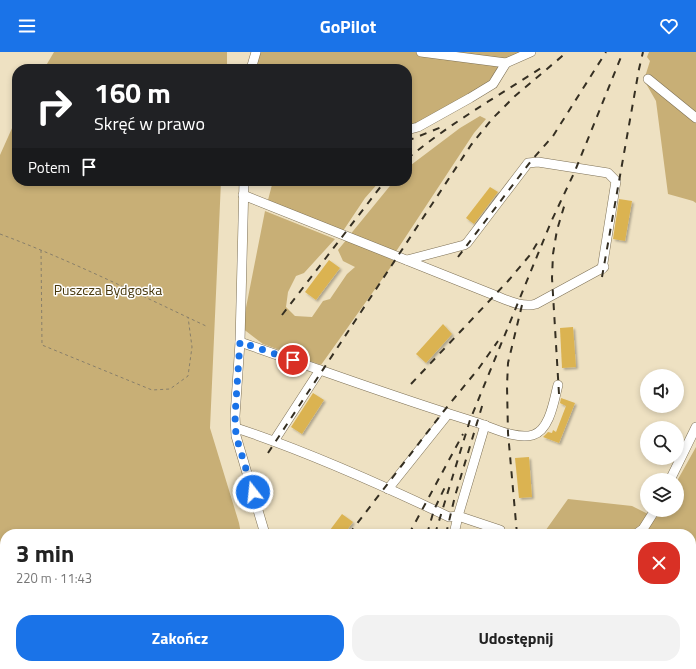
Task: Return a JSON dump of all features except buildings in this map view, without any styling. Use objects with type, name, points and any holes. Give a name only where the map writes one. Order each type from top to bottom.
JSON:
[{"type":"lane","points":[[252,64],[256,52]]},
{"type":"lane","points":[[421,52],[506,63],[531,52]]},
{"type":"lane","points":[[412,128],[424,123],[493,84],[506,63]]},
{"type":"lane","points":[[648,79],[696,118]]},
{"type":"lane","points":[[243,196],[494,295],[518,304],[528,305],[536,304],[603,268],[616,181],[608,173],[538,162],[528,163],[464,245],[407,260]]},
{"type":"lane","points":[[244,186],[240,342],[235,416],[236,436],[264,529]]},
{"type":"lane","points":[[240,342],[448,414],[508,433],[521,435],[533,435],[545,427],[558,386]]},
{"type":"lane","points":[[274,441],[320,370]]},
{"type":"lane","points":[[388,489],[448,414]]},
{"type":"lane","points":[[455,529],[485,425]]},
{"type":"lane","points":[[673,473],[696,427]]},
{"type":"lane","points":[[236,428],[274,441],[388,489],[449,517],[458,516],[497,529]]},
{"type":"lane","points":[[643,529],[651,517]]},
{"type":"path","points":[[0,234],[41,250],[206,326]]},
{"type":"path","points":[[41,250],[42,345],[152,390],[170,389],[188,376],[192,347],[188,317]]},
{"type":"green space","points":[[54,52],[227,52],[227,64],[47,64]]},
{"type":"green space","points":[[260,52],[522,52],[501,66],[483,88],[412,125],[412,64],[256,64]]},
{"type":"green space","points":[[649,52],[696,52],[696,203],[668,194],[656,101],[644,80],[650,61],[647,57]]},
{"type":"green space","points":[[480,116],[486,119],[474,133],[395,253],[349,236],[390,186],[412,186],[412,164],[460,128]]},
{"type":"green space","name":"Puszcza Bydgoska","points":[[12,128],[12,186],[221,186],[210,428],[240,529],[0,529],[0,155]]},
{"type":"green space","points":[[272,186],[376,186],[365,198],[343,231],[268,200]]},
{"type":"green space","points":[[265,211],[335,239],[304,273],[296,276],[288,292],[286,307],[295,316],[312,317],[323,301],[330,299],[347,274],[355,267],[343,261],[338,250],[347,239],[395,261],[321,365],[263,344],[242,328]]},
{"type":"green space","points":[[696,447],[696,529],[547,529],[568,499],[632,506],[640,510],[640,517],[684,517],[684,473],[681,473]]},
{"type":"railway","points":[[268,453],[471,145],[492,119],[515,96],[567,52]]},
{"type":"railway","points":[[458,257],[531,161],[553,136],[606,52]]},
{"type":"railway","points":[[437,529],[470,420],[551,222],[575,171],[623,52]]},
{"type":"railway","points":[[602,277],[643,52]]},
{"type":"railway","points":[[412,155],[457,122],[544,66]]},
{"type":"railway","points":[[412,139],[444,126]]},
{"type":"railway","points":[[282,315],[381,186]]},
{"type":"railway","points":[[559,394],[552,278],[553,254],[557,230],[566,200]]},
{"type":"railway","points":[[411,384],[508,281],[530,255],[539,240]]},
{"type":"railway","points":[[517,529],[508,433],[507,386],[508,363],[522,305]]},
{"type":"railway","points":[[353,529],[443,412],[479,368],[498,341]]},
{"type":"railway","points":[[447,529],[455,496],[483,403]]},
{"type":"railway","points":[[412,529],[463,434]]},
{"type":"railway","points":[[428,529],[434,510],[445,487]]},
{"type":"route","points":[[253,492],[236,436],[235,416],[240,342],[293,360]]}]
